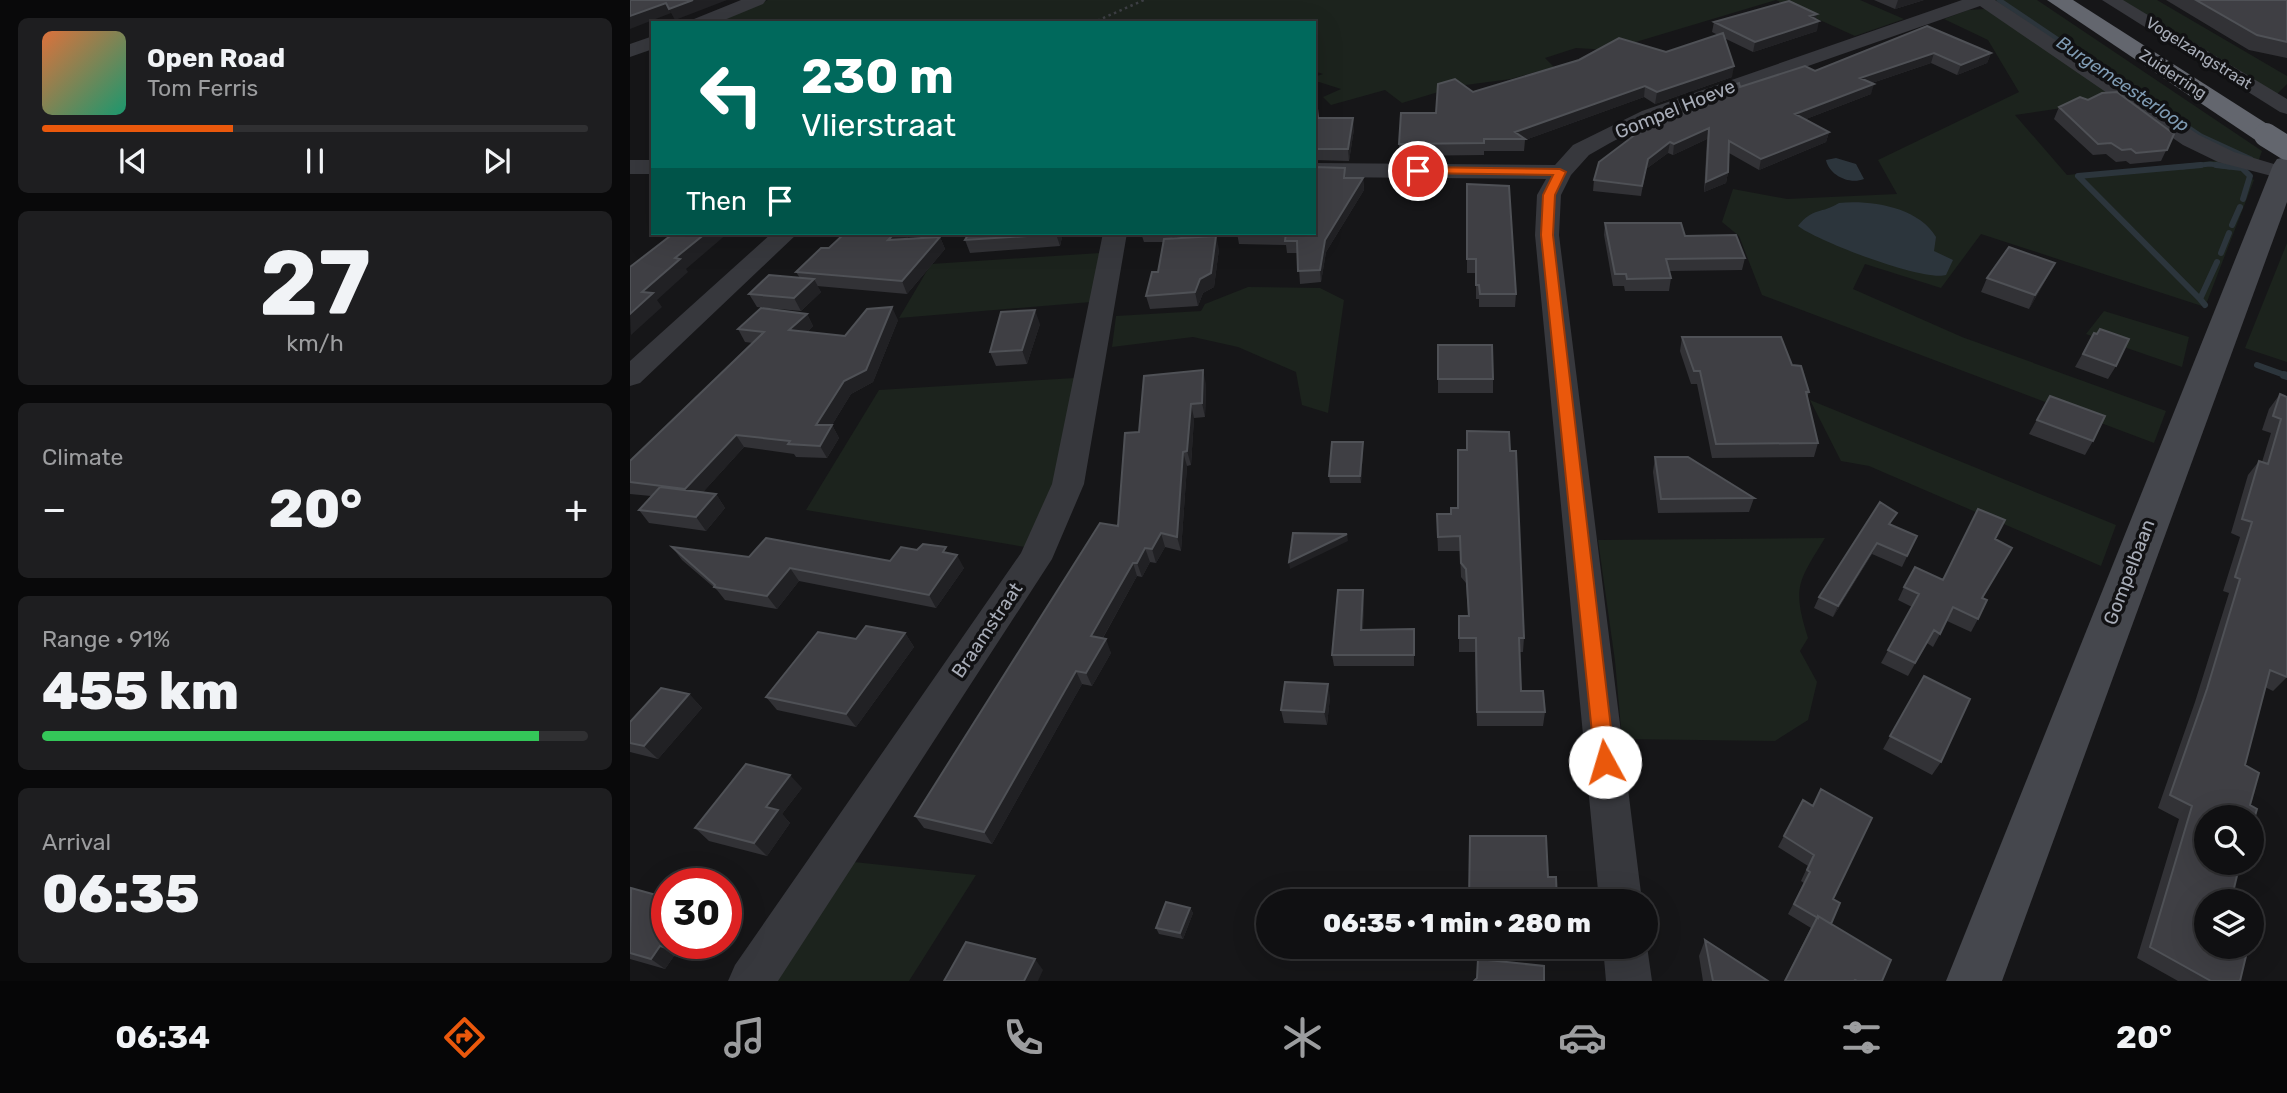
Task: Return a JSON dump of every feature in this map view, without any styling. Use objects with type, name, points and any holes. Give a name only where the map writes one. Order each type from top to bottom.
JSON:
[{"type":"highway","name":"Zuiderring","points":[[2058,0],[2281,134]]},
{"type":"highway","name":"Zuiderring","points":[[2088,0],[2281,134]]},
{"type":"street","points":[[705,21],[757,0]]},
{"type":"street","name":"Gompel Hoeve","points":[[1619,889],[1547,235],[1549,195],[1560,172],[1581,150],[1649,115],[1981,0],[2191,141],[2226,157],[2281,134]]},
{"type":"street","name":"Vogelzangstraat","points":[[2111,0],[2281,134]]},
{"type":"street","points":[[630,51],[651,43]]},
{"type":"street","name":"Gompelbaan","points":[[1974,981],[2281,134]]},
{"type":"street","points":[[630,167],[651,167]]},
{"type":"street","points":[[1316,170],[1560,172]]},
{"type":"street","points":[[630,377],[784,235]]},
{"type":"street","name":"Braamstraat","points":[[751,981],[1035,559],[1068,484],[1115,235]]},
{"type":"street","points":[[1626,959],[1629,981]]},
{"type":"path","points":[[1097,21],[1144,0]]},
{"type":"shaded area","points":[[768,0],[1776,0],[1609,50],[1576,48],[1545,58],[1554,67],[1511,79],[1458,86],[1402,103],[1385,90],[1331,105],[1323,97],[1341,89],[1316,83],[1316,76],[1323,74],[1316,72],[1316,21],[717,21]]},
{"type":"shaded area","points":[[1776,0],[1860,0],[1904,19],[1855,36]]},
{"type":"shaded area","points":[[1992,0],[2037,0],[2262,151],[2258,162],[2204,142]]},
{"type":"shaded area","points":[[2120,0],[2157,0],[2287,76],[2287,84],[2277,94]]},
{"type":"shaded area","points":[[1985,9],[2122,99],[2015,115],[2067,175],[2223,160],[2243,170],[2254,180],[2205,307],[1981,234],[1941,288],[1865,264],[1853,289],[1962,337],[2166,411],[2154,443],[1762,295],[1739,236],[1722,222],[1733,189],[1787,199],[1897,194],[1878,160],[2019,92],[1988,40],[1944,19],[1968,10]]},
{"type":"shaded area","points":[[1836,158],[1856,164],[1864,179],[1846,180],[1835,174],[1826,160]]},
{"type":"shaded area","points":[[1839,203],[1879,205],[1906,212],[1918,219],[1936,237],[1934,251],[1953,260],[1946,275],[1934,276],[1895,267],[1826,241],[1798,226],[1813,213]]},
{"type":"shaded area","points":[[2287,243],[2287,362],[2245,348]]},
{"type":"shaded area","points":[[1100,253],[1091,302],[899,318],[931,264]]},
{"type":"shaded area","points":[[1248,287],[1320,288],[1344,300],[1328,413],[1302,405],[1296,372],[1238,347],[1193,337],[1112,347],[1116,316],[1201,311],[1205,304]]},
{"type":"shaded area","points":[[2104,311],[2189,337],[2182,367],[2086,334]]},
{"type":"shaded area","points":[[1075,378],[1060,477],[1025,547],[806,510],[879,390]]},
{"type":"shaded area","points":[[1810,400],[2116,525],[2101,566],[1869,466],[1841,461]]},
{"type":"shaded area","points":[[1825,538],[1800,585],[1800,607],[1808,638],[1800,651],[1817,682],[1808,720],[1775,741],[1622,739],[1615,661],[1598,540]]},
{"type":"shaded area","points":[[854,862],[976,875],[909,981],[775,981]]},
{"type":"building","points":[[630,0],[693,0],[669,9],[666,3],[630,16]]},
{"type":"building","points":[[2196,0],[2287,0],[2287,42],[2257,35]]},
{"type":"building","points":[[1789,1],[1817,14],[1810,16],[1819,21],[1755,42],[1714,22]]},
{"type":"building","points":[[1927,26],[1991,53],[1961,65],[1934,53],[1860,78],[1874,84],[1795,114],[1829,132],[1761,159],[1729,141],[1728,172],[1706,182],[1709,128],[1674,144],[1670,142],[1648,159],[1642,186],[1594,180],[1599,162],[1636,134],[1688,111],[1677,105],[1739,83],[1740,87],[1805,66],[1815,71]]},
{"type":"building","points":[[1723,33],[1734,66],[1657,92],[1645,86],[1515,132],[1525,139],[1484,139],[1484,143],[1399,144],[1401,113],[1436,113],[1438,84],[1455,79],[1473,92],[1579,60],[1619,38],[1666,52]]},
{"type":"building","points":[[2117,92],[2174,134],[2167,150],[2136,153],[2131,149],[2122,150],[2111,143],[2098,144],[2059,107],[2080,97],[2088,100],[2102,93]]},
{"type":"building","points":[[1316,99],[1318,118],[1353,118],[1348,149],[1316,149]]},
{"type":"building","points":[[1316,167],[1345,168],[1344,178],[1363,178],[1325,240],[1320,270],[1298,271],[1297,241],[1285,241],[1286,235],[1316,235]]},
{"type":"building","points":[[1467,184],[1509,186],[1516,294],[1480,294],[1479,285],[1476,285],[1476,259],[1467,259]]},
{"type":"building","points":[[1605,223],[1681,223],[1685,236],[1736,235],[1745,258],[1666,259],[1671,278],[1627,279],[1626,274],[1615,274]]},
{"type":"building","points":[[671,235],[704,235],[675,258],[680,259],[642,292],[653,293],[630,314],[630,267]]},
{"type":"building","points":[[843,235],[893,235],[888,240],[940,237],[902,281],[796,272],[821,248],[829,248]]},
{"type":"building","points":[[968,235],[1041,235],[965,240]]},
{"type":"building","points":[[1216,236],[1211,273],[1200,279],[1195,292],[1146,296],[1152,272],[1158,272],[1164,239]]},
{"type":"building","points":[[2009,247],[2055,263],[2035,295],[1987,278]]},
{"type":"building","points":[[769,275],[814,279],[794,298],[749,294]]},
{"type":"building","points":[[892,307],[866,370],[844,381],[816,425],[832,425],[820,446],[788,444],[790,441],[736,435],[685,489],[630,482],[630,461],[764,332],[738,329],[761,308],[807,314],[789,330],[845,336],[867,309]]},
{"type":"building","points":[[1035,310],[1022,350],[990,352],[1001,312]]},
{"type":"building","points":[[2100,329],[2129,339],[2116,366],[2083,354],[2094,333],[2097,334]]},
{"type":"building","points":[[1682,337],[1781,337],[1792,365],[1801,366],[1809,392],[1806,392],[1818,443],[1716,444],[1700,371],[1694,371]]},
{"type":"building","points":[[1438,345],[1492,345],[1493,379],[1438,379]]},
{"type":"building","points":[[1203,370],[1202,403],[1191,404],[1187,451],[1183,452],[1177,537],[1161,533],[1152,549],[1145,548],[1137,563],[1133,563],[1091,636],[1106,639],[1086,673],[1076,671],[984,832],[915,816],[1100,523],[1118,526],[1125,433],[1139,432],[1144,376]]},
{"type":"building","points":[[2280,394],[2287,397],[2287,677],[2270,670],[2245,765],[2259,773],[2250,805],[2194,805],[2194,875],[2237,875],[2234,889],[2194,889],[2194,959],[2245,959],[2240,981],[2211,981],[2150,947],[2192,806],[2170,795],[2207,689],[2240,579],[2235,577],[2252,522],[2242,519],[2259,461],[2268,464],[2281,419],[2273,416]]},
{"type":"building","points":[[2050,396],[2105,416],[2093,441],[2037,420]]},
{"type":"building","points":[[1467,431],[1509,432],[1510,451],[1516,451],[1524,638],[1519,638],[1521,691],[1543,691],[1545,712],[1477,712],[1476,638],[1459,638],[1459,616],[1469,616],[1466,569],[1461,563],[1460,536],[1438,537],[1437,514],[1451,514],[1451,508],[1458,508],[1458,450],[1467,450]]},
{"type":"building","points":[[1332,442],[1363,442],[1360,476],[1329,476]]},
{"type":"building","points":[[1655,457],[1688,457],[1754,498],[1661,499]]},
{"type":"building","points":[[660,487],[716,494],[696,517],[639,510]]},
{"type":"building","points":[[1880,502],[1897,513],[1889,524],[1917,536],[1907,556],[1877,543],[1838,606],[1819,597]]},
{"type":"building","points":[[1978,509],[2005,520],[1995,539],[2012,548],[1982,598],[1987,600],[1978,619],[1953,607],[1940,634],[1934,630],[1915,663],[1888,650],[1919,594],[1904,587],[1915,567],[1943,580]]},
{"type":"building","points":[[1293,533],[1347,534],[1289,562]]},
{"type":"building","points":[[766,538],[890,561],[901,547],[917,550],[923,544],[946,547],[943,552],[957,555],[929,595],[790,568],[767,596],[714,587],[715,585],[672,547],[749,557]]},
{"type":"building","points":[[1338,590],[1363,590],[1361,630],[1414,629],[1414,655],[1332,655]]},
{"type":"building","points":[[866,626],[905,633],[846,714],[766,697],[818,632],[856,639]]},
{"type":"building","points":[[1924,676],[1970,699],[1941,762],[1890,736]]},
{"type":"building","points":[[1285,682],[1328,684],[1324,712],[1281,710]]},
{"type":"building","points":[[661,688],[689,694],[644,746],[630,743],[630,722]]},
{"type":"building","points":[[746,764],[790,775],[766,807],[778,810],[754,843],[695,828]]},
{"type":"building","points":[[1821,789],[1872,818],[1833,899],[1840,903],[1831,924],[1794,904],[1810,872],[1807,870],[1814,855],[1784,836],[1803,800],[1813,806]]},
{"type":"building","points":[[1470,836],[1546,836],[1548,877],[1556,877],[1556,889],[1469,889]]},
{"type":"building","points":[[631,888],[651,894],[651,959],[630,953]]},
{"type":"building","points":[[1166,902],[1190,908],[1180,933],[1156,928]]},
{"type":"building","points":[[1818,916],[1891,960],[1882,981],[1785,981]]},
{"type":"building","points":[[1705,940],[1768,981],[1713,981]]},
{"type":"building","points":[[966,942],[1035,959],[1024,981],[944,981]]},
{"type":"building","points":[[1478,959],[1544,966],[1544,981],[1474,981],[1477,978]]},
{"type":"waterway","name":"Burgemeesterloop","points":[[1999,0],[2201,136],[2251,159]]},
{"type":"waterway","points":[[2182,167],[2199,165]]},
{"type":"waterway","points":[[2199,165],[2078,176],[2200,299]]},
{"type":"waterway","points":[[2199,165],[2219,165]]},
{"type":"waterway","name":"Burgemeesterloop","points":[[2219,165],[2242,168],[2250,176],[2243,199]]},
{"type":"waterway","points":[[2219,165],[2230,167]]},
{"type":"waterway","name":"Burgemeesterloop","points":[[2232,225],[2240,207]]},
{"type":"waterway","name":"Burgemeesterloop","points":[[2221,253],[2229,233]]},
{"type":"waterway","name":"Burgemeesterloop","points":[[2200,299],[2217,262]]},
{"type":"waterway","name":"Burgemeesterloop","points":[[2200,299],[2205,305]]},
{"type":"waterway","name":"Burgemeesterloop","points":[[2257,365],[2287,376],[2284,375]]},
{"type":"route","points":[[1418,171],[1560,172],[1549,195],[1547,235],[1605,762]]}]
